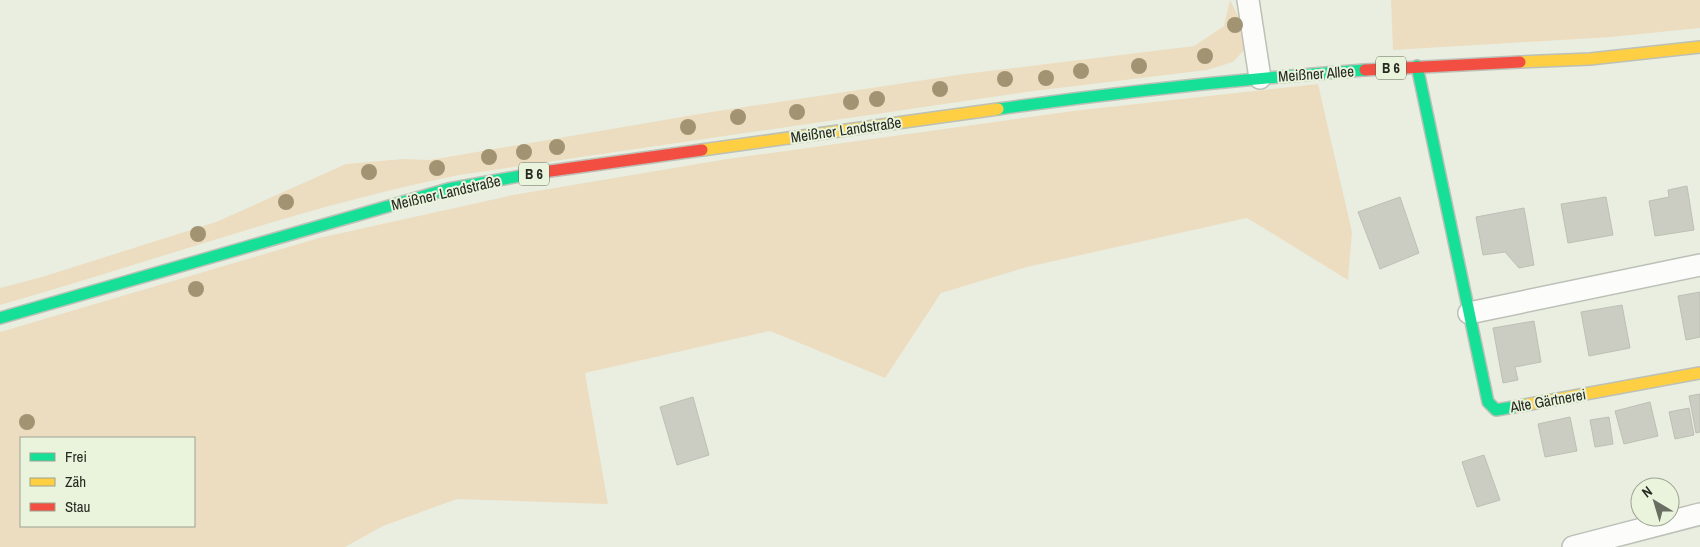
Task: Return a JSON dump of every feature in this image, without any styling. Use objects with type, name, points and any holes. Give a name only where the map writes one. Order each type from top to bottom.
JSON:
[{"type":"main road","name":"Meißner Allee","points":[[1082,97],[1260,78],[1417,66],[1590,59],[1700,47]]},
{"type":"main road","name":"Alte Gärtnerei","points":[[1417,66],[1488,402],[1496,410],[1700,373]]},
{"type":"main road","name":"Meißner Landstraße","points":[[0,318],[448,189],[557,170],[1082,97]]},
{"type":"street","points":[[1248,0],[1260,78]]},
{"type":"street","points":[[1469,313],[1700,265]]},
{"type":"street","points":[[1573,547],[1700,514]]},
{"type":"shaded area","points":[[1230,0],[1244,28],[1245,49],[1233,62],[1207,70],[1026,92],[459,175],[343,202],[286,218],[0,305],[0,288],[42,277],[216,222],[346,164],[403,159],[430,160],[705,113],[964,74],[1194,46],[1224,26]]},
{"type":"shaded area","points":[[1391,0],[1700,0],[1700,28],[1611,37],[1393,50]]},
{"type":"shaded area","points":[[1318,84],[1352,232],[1348,280],[1247,218],[1027,267],[941,293],[885,378],[770,331],[585,373],[608,504],[457,499],[383,526],[345,547],[0,547],[0,332],[319,238],[513,195],[727,159],[1073,111]]},
{"type":"building","points":[[1687,186],[1694,230],[1655,236],[1649,201],[1669,197],[1668,190]]},
{"type":"building","points":[[1400,197],[1419,253],[1380,269],[1358,212]]},
{"type":"building","points":[[1606,197],[1613,235],[1568,243],[1561,204]]},
{"type":"building","points":[[1524,208],[1534,265],[1519,268],[1505,252],[1483,255],[1476,217]]},
{"type":"building","points":[[1700,292],[1700,337],[1686,340],[1678,296]]},
{"type":"building","points":[[1622,305],[1630,348],[1589,356],[1581,312]]},
{"type":"building","points":[[1534,321],[1541,362],[1515,367],[1518,380],[1503,383],[1493,328]]},
{"type":"building","points":[[1700,394],[1700,432],[1696,433],[1689,396]]},
{"type":"building","points":[[693,397],[709,455],[677,465],[660,407]]},
{"type":"building","points":[[1650,402],[1658,436],[1624,444],[1615,411]]},
{"type":"building","points":[[1689,408],[1694,435],[1675,439],[1669,412]]},
{"type":"building","points":[[1570,417],[1577,451],[1545,457],[1538,424]]},
{"type":"building","points":[[1609,417],[1613,444],[1595,447],[1590,420]]},
{"type":"building","points":[[1484,455],[1500,500],[1477,507],[1462,462]]},
{"type":"traffic: fast","points":[[1417,66],[1488,402],[1496,410],[1525,405]]},
{"type":"traffic: fast","points":[[998,109],[1181,86],[1365,70]]},
{"type":"traffic: fast","points":[[0,318],[448,189],[543,172]]},
{"type":"traffic: slow","points":[[1520,62],[1590,59],[1700,47]]},
{"type":"traffic: slow","points":[[702,150],[998,109]]},
{"type":"traffic: slow","points":[[1525,405],[1700,373]]},
{"type":"traffic: jam","points":[[1365,70],[1520,62]]},
{"type":"traffic: jam","points":[[543,172],[702,150]]}]
